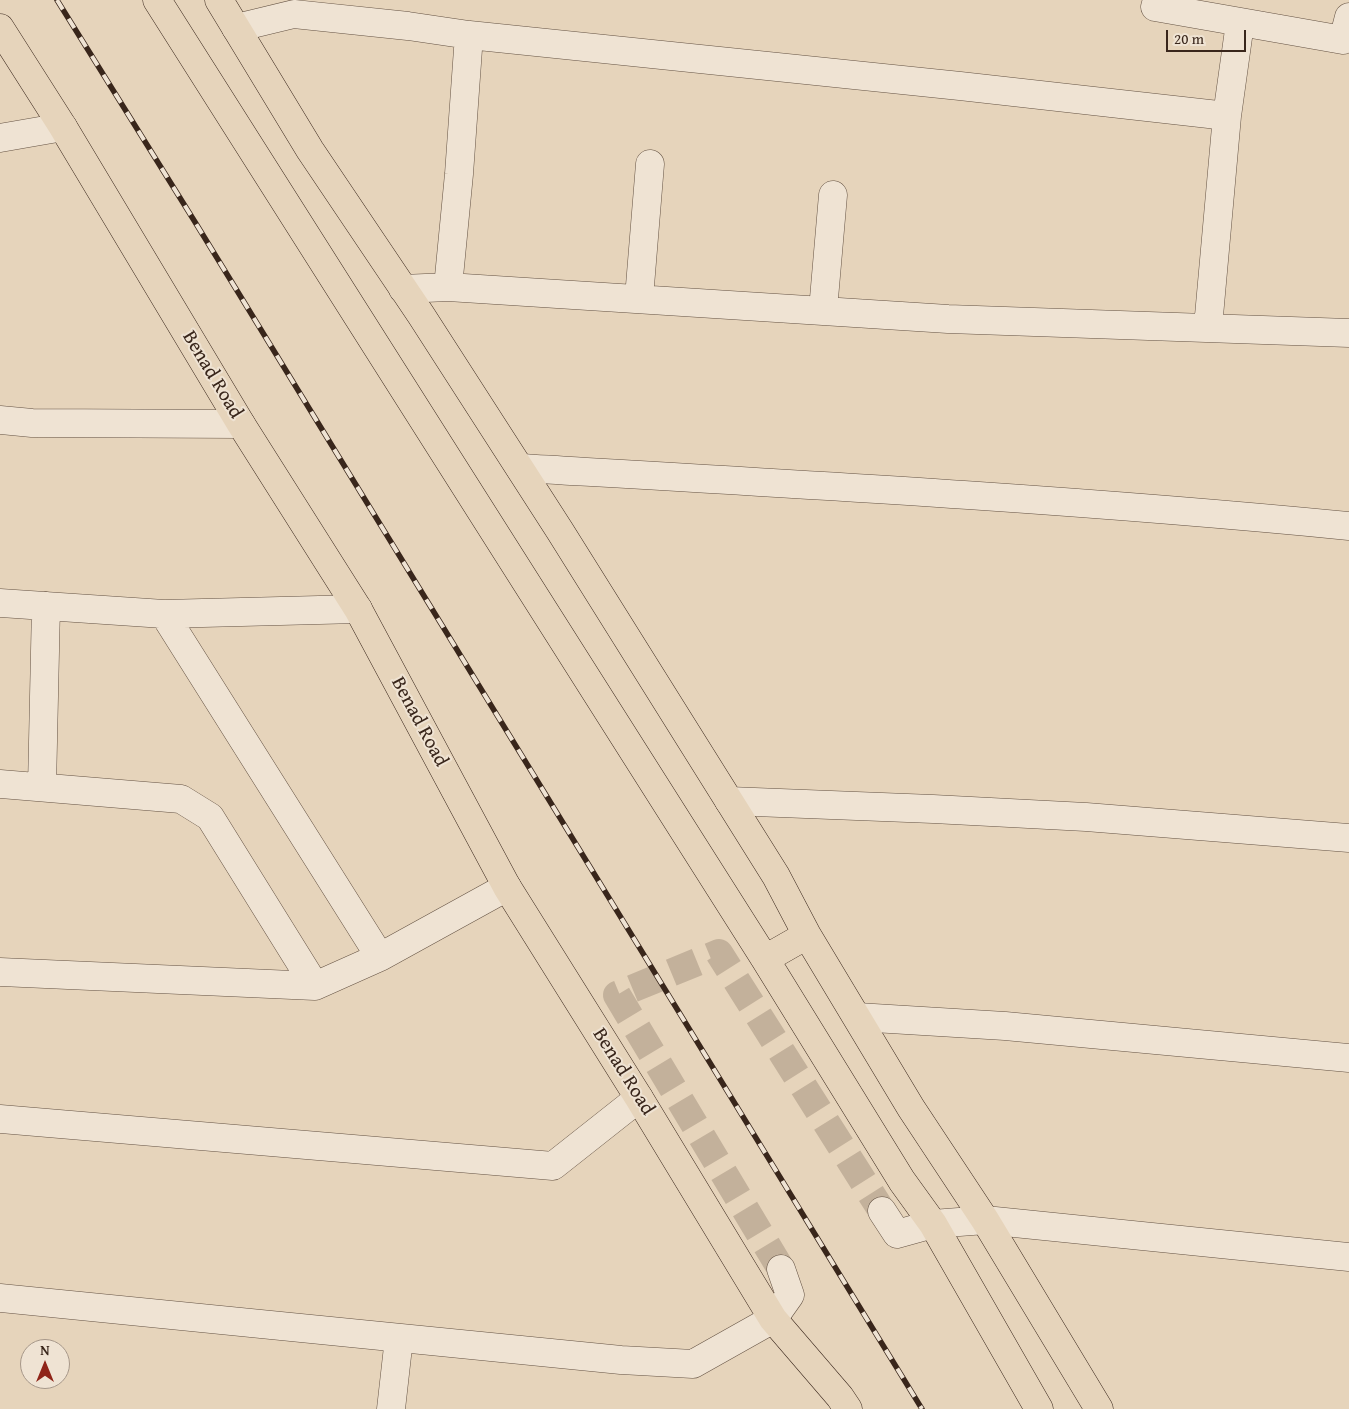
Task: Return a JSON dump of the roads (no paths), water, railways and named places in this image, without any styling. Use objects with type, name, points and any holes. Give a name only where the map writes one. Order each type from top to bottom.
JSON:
[{"type":"main road","points":[[157,0],[765,959],[902,1181],[933,1224],[1039,1409]]},
{"type":"main road","points":[[218,0],[310,150],[520,468],[776,876],[807,935],[911,1108],[985,1220],[1098,1409]]},
{"type":"main road","name":"Benad Road","points":[[0,28],[64,127],[242,424],[358,609],[507,887],[639,1098],[773,1319],[840,1397],[848,1409]]},
{"type":"main road","points":[[765,959],[807,935]]},
{"type":"street","points":[[1157,0],[1155,7],[1343,40],[1349,17]]},
{"type":"street","points":[[236,28],[294,14],[408,26],[469,35],[1227,116]]},
{"type":"street","points":[[1208,327],[1227,116],[1240,23]]},
{"type":"street","points":[[448,287],[469,35]]},
{"type":"street","points":[[0,138],[64,127]]},
{"type":"street","points":[[639,298],[650,164]]},
{"type":"street","points":[[823,310],[833,196]]},
{"type":"street","points":[[403,289],[448,287],[948,319],[1349,333]]},
{"type":"street","points":[[0,420],[32,423],[242,424]]},
{"type":"street","points":[[520,468],[879,489],[1254,516],[1349,526]]},
{"type":"street","points":[[0,603],[164,614],[358,609]]},
{"type":"street","points":[[42,788],[46,606]]},
{"type":"street","points":[[164,614],[380,957]]},
{"type":"street","points":[[0,784],[181,799],[210,818],[316,986]]},
{"type":"street","points":[[729,801],[1086,817],[1349,838]]},
{"type":"street","points":[[0,972],[316,986],[380,957],[507,887]]},
{"type":"street","points":[[857,1017],[1004,1026],[1349,1058]]},
{"type":"street","points":[[0,1119],[553,1166],[639,1098]]},
{"type":"street","points":[[882,1211],[897,1234],[933,1224],[985,1220],[1349,1257]]},
{"type":"street","points":[[0,1298],[612,1359],[693,1364],[773,1319],[790,1295],[781,1269]]},
{"type":"street","points":[[391,1409],[399,1338]]},
{"type":"tunnel","points":[[781,1269],[617,995],[719,953],[882,1211]]},
{"type":"railway","points":[[57,0],[922,1409]]}]
